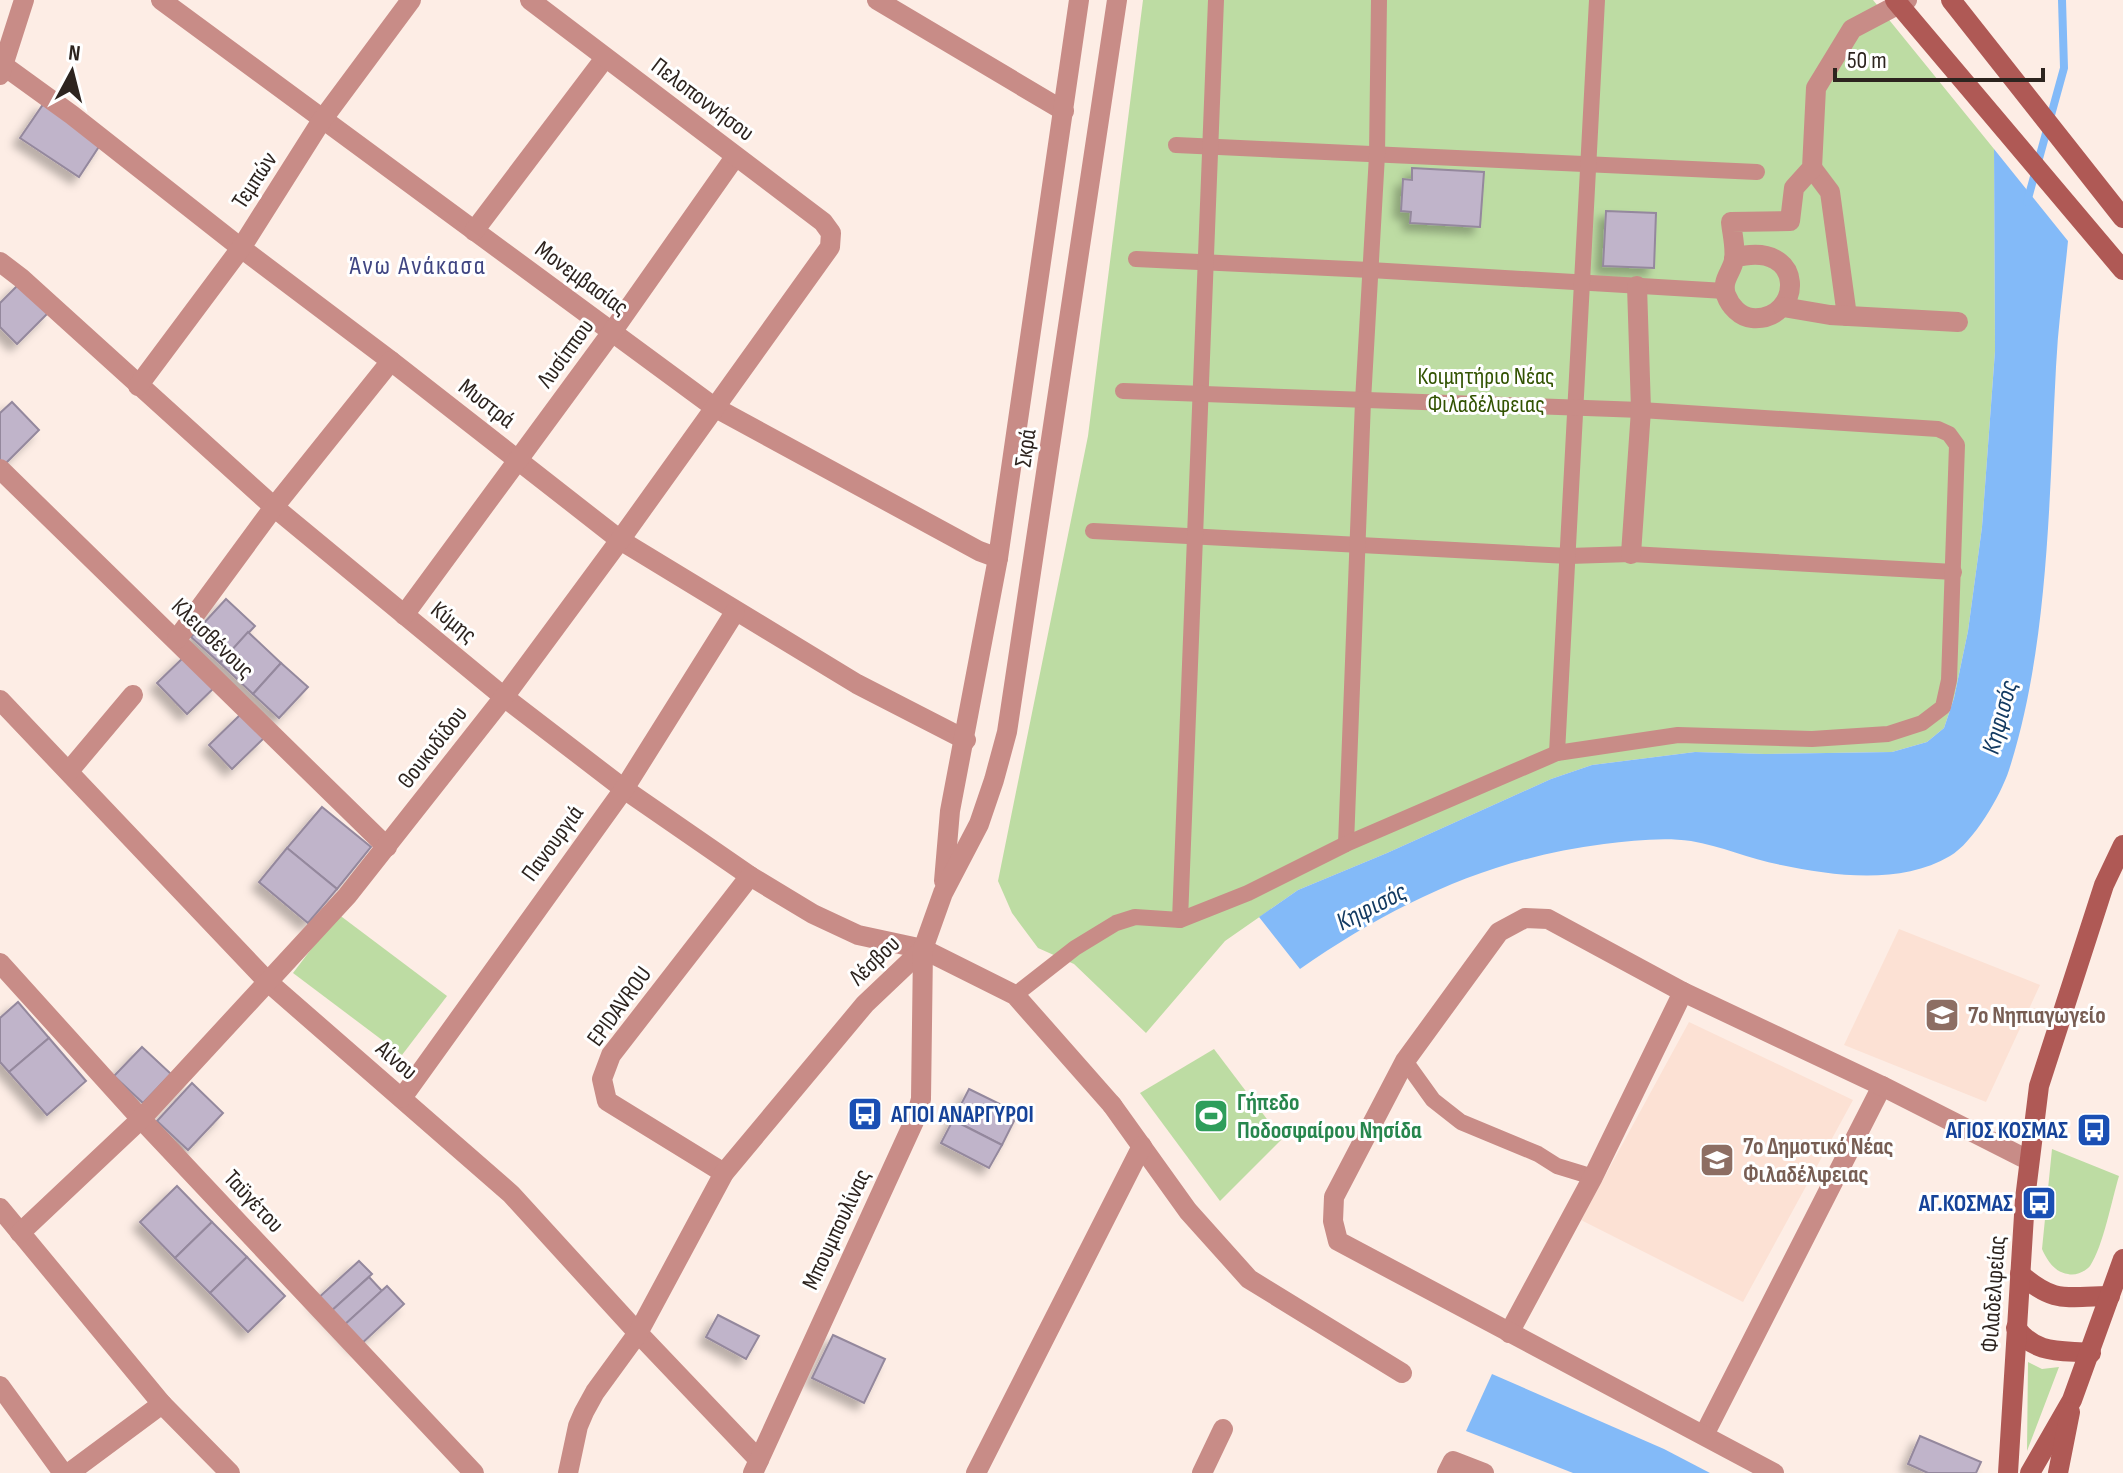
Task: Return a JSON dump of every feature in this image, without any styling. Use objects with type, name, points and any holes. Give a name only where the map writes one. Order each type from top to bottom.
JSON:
[{"type":"main road","points":[[1951,0],[2123,218]]},
{"type":"main road","points":[[1901,2],[2123,270]]},
{"type":"main road","name":"Φιλαδελφείας","points":[[2008,1473],[2028,1160],[2039,1086],[2104,885],[2123,845]]},
{"type":"main road","points":[[2030,1473],[2072,1400],[2123,1259]]},
{"type":"main road","points":[[2020,1274],[2039,1290],[2054,1297],[2110,1296]]},
{"type":"main road","points":[[2016,1328],[2026,1342],[2037,1347],[2091,1353]]},
{"type":"main road","points":[[2058,1473],[2072,1400]]},
{"type":"street","points":[[2,70],[24,0]]},
{"type":"street","name":"Μονεμβασίας","points":[[161,0],[714,407],[979,551],[998,558]]},
{"type":"street","name":"Τεμπών","points":[[138,386],[241,248],[322,120],[411,0]]},
{"type":"street","name":"Πελοποννήσου","points":[[530,0],[823,222],[831,233],[830,247]]},
{"type":"street","points":[[877,0],[1064,111]]},
{"type":"street","name":"Σκρά","points":[[943,893],[950,811],[966,740],[998,558],[1079,0]]},
{"type":"street","name":"Σκρά","points":[[923,949],[943,893],[979,824],[1007,732],[1117,0]]},
{"type":"street","points":[[1734,258],[1756,253],[1779,261],[1789,275],[1790,292],[1783,307],[1767,317],[1749,318],[1732,308],[1725,291],[1726,275],[1734,258],[1731,222],[1790,221],[1794,188],[1812,168],[1816,88],[1852,29],[1901,2]]},
{"type":"street","points":[[474,231],[605,58]]},
{"type":"street","name":"Μυστρά","points":[[2,70],[72,115],[620,540],[857,684],[966,740]]},
{"type":"street","name":"Λυσίππου","points":[[404,615],[612,332],[735,157]]},
{"type":"street","points":[[1812,168],[1830,192],[1847,316]]},
{"type":"street","name":"Θουκυδίδου","points":[[20,1233],[141,1119],[347,896],[504,697],[830,247]]},
{"type":"street","name":"Κύμης","points":[[0,262],[274,507],[504,697],[624,789],[750,876],[813,914],[858,935],[923,949]]},
{"type":"street","points":[[1631,554],[1641,410],[1637,286]]},
{"type":"street","points":[[1783,307],[1847,316],[1958,322]]},
{"type":"street","points":[[177,639],[274,507],[391,361]]},
{"type":"street","name":"Κλεισθένους","points":[[0,469],[387,847]]},
{"type":"street","name":"Πανουργιά","points":[[402,1098],[624,789],[735,612]]},
{"type":"street","points":[[69,771],[133,695]]},
{"type":"street","name":"Αίνου","points":[[0,700],[268,982],[511,1194],[756,1466]]},
{"type":"street","name":"EPIDAVROU","points":[[724,1173],[607,1101],[602,1079],[611,1055],[750,876]]},
{"type":"street","points":[[1774,1473],[1338,1241],[1333,1221],[1334,1197],[1405,1061],[1499,932],[1525,918],[1548,919],[1683,992],[1882,1086],[2028,1160]]},
{"type":"street","name":"Λέσβου","points":[[568,1473],[584,1412],[638,1333],[724,1173],[865,1004],[923,949],[1015,995],[1112,1105],[1188,1211],[1249,1279],[1402,1373]]},
{"type":"street","name":"Μπουμπουλίνας","points":[[756,1466],[916,1117],[921,1099],[923,949]]},
{"type":"street","name":"Ταϋγέτου","points":[[0,963],[141,1119],[474,1473]]},
{"type":"street","points":[[1509,1333],[1593,1177],[1683,992]]},
{"type":"street","points":[[1704,1435],[1882,1086]]},
{"type":"street","points":[[976,1473],[1142,1146]]},
{"type":"street","points":[[0,1208],[162,1404],[230,1473]]},
{"type":"street","points":[[0,1386],[63,1473]]},
{"type":"street","points":[[69,1473],[162,1404]]},
{"type":"street","points":[[1202,1473],[1223,1429]]},
{"type":"street","points":[[1450,1467],[1484,1473]]},
{"type":"lane","points":[[1180,920],[1216,0]]},
{"type":"lane","points":[[1346,844],[1363,401],[1377,155],[1379,0]]},
{"type":"lane","points":[[1557,753],[1597,0]]},
{"type":"lane","points":[[1176,145],[1757,172]]},
{"type":"lane","points":[[1136,259],[1725,291]]},
{"type":"lane","points":[[1015,995],[1075,948],[1116,923],[1135,917],[1180,920],[1248,893],[1346,844],[1557,753],[1678,735],[1812,739],[1888,734],[1922,723],[1943,707],[1949,680],[1957,445],[1949,434],[1938,429],[1641,410],[1123,391]]},
{"type":"lane","points":[[1093,531],[1569,556],[1631,554],[1954,572]]},
{"type":"lane","points":[[1405,1061],[1433,1100],[1461,1122],[1538,1154],[1557,1166],[1593,1177]]},
{"type":"shaded area","name":"7ο Νηπιαγωγείο","points":[[1899,929],[2040,985],[1986,1102],[1844,1045]]},
{"type":"shaded area","name":"7ο Δημοτικό Νέας Φιλαδέλφειας","points":[[1689,1022],[1853,1100],[1743,1302],[1581,1220]]},
{"type":"green space","name":"Κοιμητήριο Νέας Φιλαδέλφειας","points":[[1143,0],[1873,0],[1994,149],[1995,351],[1982,527],[1968,631],[1954,698],[1944,728],[1927,742],[1892,752],[1695,752],[1592,765],[1551,779],[1298,890],[1225,941],[1146,1033],[1074,964],[1038,948],[1012,913],[998,881],[1088,436]]},
{"type":"green space","points":[[338,914],[447,996],[402,1055],[293,973]]},
{"type":"green space","name":"Γήπεδο Ποδοσφαίρου Νησίδα","points":[[1214,1049],[1282,1139],[1220,1201],[1140,1093]]},
{"type":"green space","points":[[2052,1149],[2119,1176],[2095,1258],[2088,1268],[2077,1274],[2063,1273],[2055,1268],[2042,1249]]},
{"type":"green space","points":[[2028,1362],[2042,1369],[2059,1367],[2027,1451]]},
{"type":"water","points":[[1994,149],[2068,241],[2057,351],[2045,571],[2032,673],[2009,770],[1993,805],[1968,841],[1950,856],[1931,865],[1867,876],[1801,869],[1680,840],[1636,841],[1562,851],[1522,860],[1444,887],[1371,924],[1300,969],[1259,917],[1298,890],[1551,779],[1592,765],[1695,752],[1892,752],[1927,742],[1944,728],[1954,698],[1968,631],[1982,527],[1995,351]]},
{"type":"water","points":[[1492,1374],[1664,1449],[1710,1473],[1573,1473],[1466,1431]]},
{"type":"building","points":[[44,103],[102,142],[79,177],[20,138]]},
{"type":"building","points":[[1412,168],[1484,172],[1480,227],[1410,223],[1411,212],[1401,211],[1403,179],[1412,180]]},
{"type":"building","points":[[1606,211],[1656,213],[1654,268],[1603,266]]},
{"type":"building","points":[[20,283],[49,312],[17,344],[0,327],[0,303]]},
{"type":"building","points":[[12,402],[39,430],[4,465],[0,461],[0,413]]},
{"type":"building","points":[[226,599],[255,626],[220,663],[191,637]]},
{"type":"building","points":[[248,632],[281,663],[253,694],[220,663]]},
{"type":"building","points":[[187,654],[217,685],[187,714],[157,683]]},
{"type":"building","points":[[281,663],[308,687],[279,718],[253,694]]},
{"type":"building","points":[[241,714],[264,738],[232,769],[209,745]]},
{"type":"building","points":[[322,807],[371,847],[337,889],[287,848]]},
{"type":"building","points":[[287,848],[337,889],[308,923],[259,882]]},
{"type":"building","points":[[18,1002],[49,1038],[9,1072],[0,1062],[0,1018]]},
{"type":"building","points":[[49,1038],[86,1081],[47,1115],[9,1072]]},
{"type":"building","points":[[142,1047],[171,1074],[143,1103],[114,1076]]},
{"type":"building","points":[[192,1083],[223,1113],[188,1150],[157,1121]]},
{"type":"building","points":[[969,1089],[1018,1113],[1002,1145],[953,1120]]},
{"type":"building","points":[[953,1120],[1002,1145],[989,1168],[941,1143]]},
{"type":"building","points":[[177,1186],[212,1222],[175,1258],[140,1222]]},
{"type":"building","points":[[212,1222],[247,1257],[210,1293],[175,1258]]},
{"type":"building","points":[[247,1257],[285,1296],[248,1332],[210,1293]]},
{"type":"building","points":[[359,1261],[372,1274],[329,1313],[316,1300]]},
{"type":"building","points":[[369,1277],[382,1291],[342,1327],[329,1313]]},
{"type":"building","points":[[387,1286],[404,1304],[359,1346],[342,1327]]},
{"type":"building","points":[[718,1315],[759,1336],[746,1359],[706,1337]]},
{"type":"building","points":[[833,1335],[885,1359],[864,1403],[812,1378]]},
{"type":"building","points":[[1920,1436],[1981,1462],[1976,1473],[1928,1473],[1908,1464]]},
{"type":"waterway","name":"Κηφισός","points":[[2027,202],[2064,68],[2062,0]]},
{"type":"place","name":"7ο Νηπιαγωγείο","points":[[1942,1015]]},
{"type":"place","name":"ΑΓΙΟΙ ΑΝΑΡΓΥΡΟΙ","points":[[865,1114]]},
{"type":"place","name":"Γήπεδο Ποδοσφαίρου Νησίδα","points":[[1211,1116]]},
{"type":"place","name":"ΑΓΙΟΣ ΚΟΣΜΑΣ","points":[[2094,1130]]},
{"type":"place","name":"7ο Δημοτικό Νέας Φιλαδέλφειας","points":[[1717,1160]]},
{"type":"place","name":"ΑΓ.ΚΟΣΜΑΣ","points":[[2039,1203]]},
{"type":"district","name":"Άνω Ανάκασα","points":[[418,265]]}]
